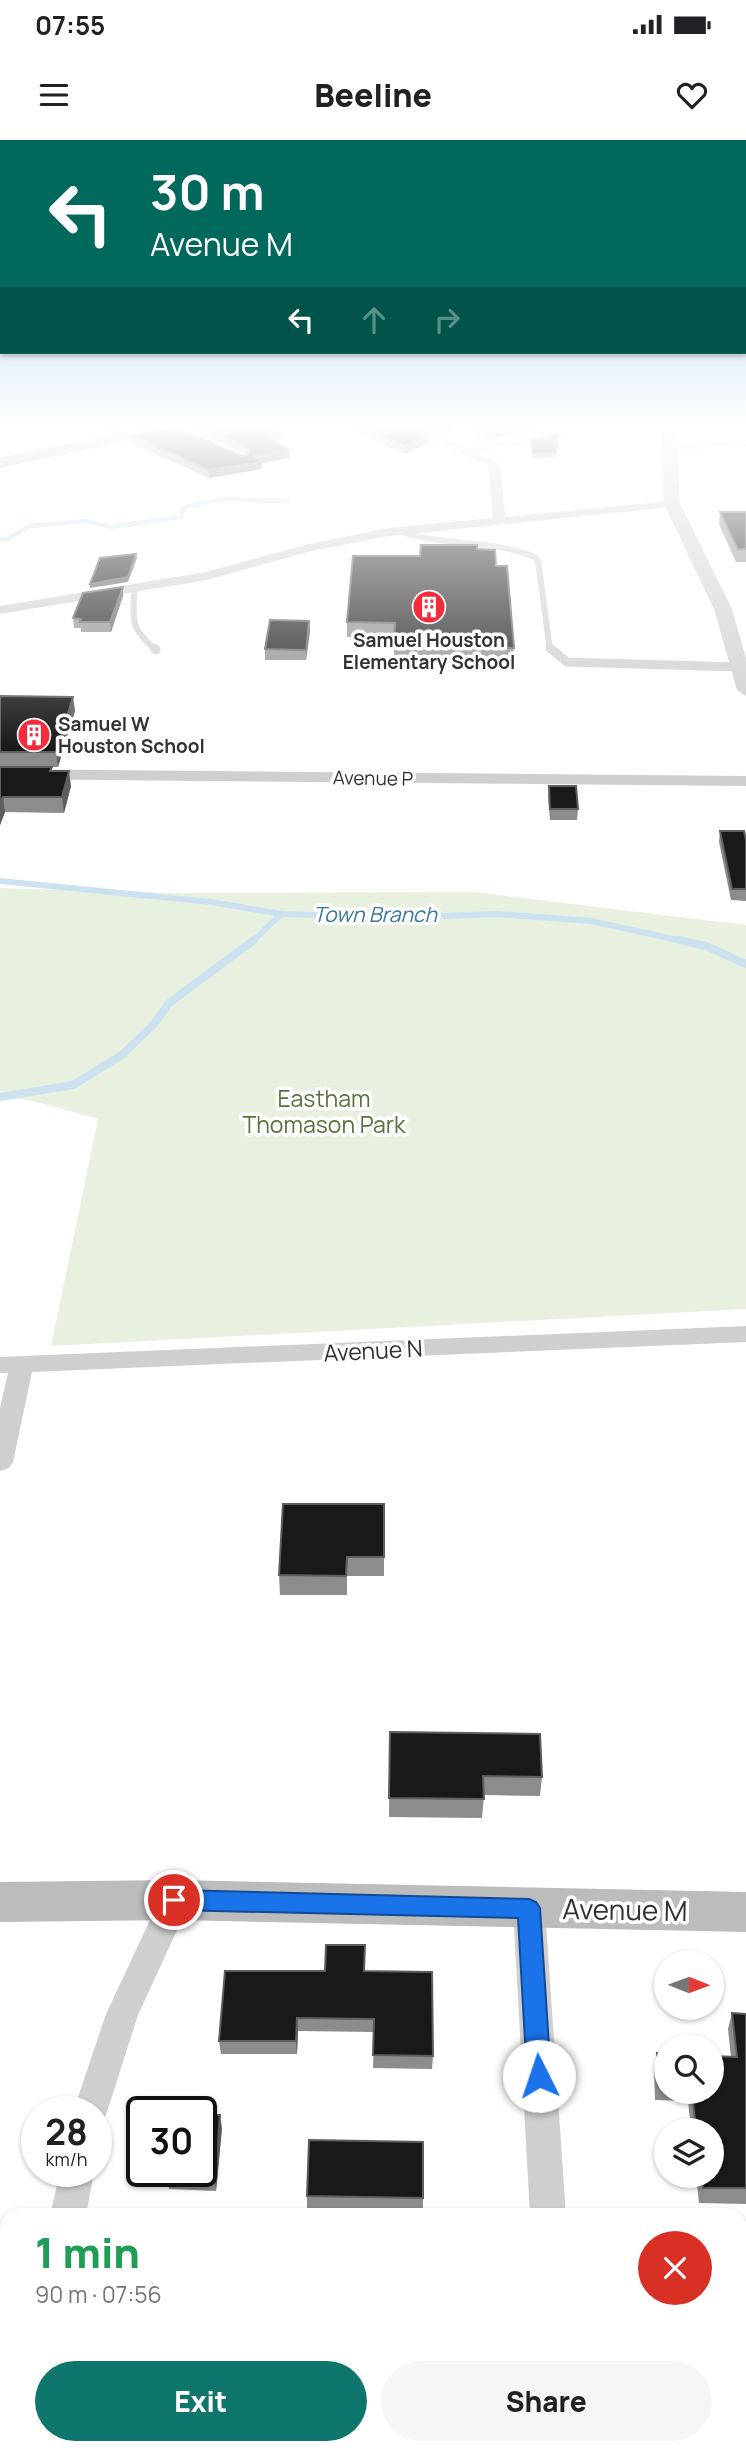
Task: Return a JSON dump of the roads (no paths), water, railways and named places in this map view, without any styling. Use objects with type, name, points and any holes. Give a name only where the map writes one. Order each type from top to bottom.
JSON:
[{"type":"main road","name":"Avenue M","points":[[0,1902],[174,1900],[746,1912]]},
{"type":"street","points":[[0,610],[207,576],[322,545],[388,533]]},
{"type":"street","points":[[686,533],[723,609],[746,690]]},
{"type":"street","name":"Avenue P","points":[[0,774],[746,781]]},
{"type":"street","name":"Avenue N","points":[[11,1365],[746,1334]]},
{"type":"street","points":[[0,1462],[11,1365]]},
{"type":"street","points":[[95,2096],[122,2014],[174,1900]]},
{"type":"street","points":[[529,1908],[548,2208]]},
{"type":"street","points":[[70,2208],[74,2187]]},
{"type":"lane","points":[[405,533],[427,541],[500,544],[535,557],[538,561],[550,651],[567,662],[739,667]]},
{"type":"lane","points":[[134,589],[134,620],[138,635],[156,650]]},
{"type":"waterway","points":[[0,539],[7,539],[18,533]]},
{"type":"waterway","name":"Town Branch","points":[[0,881],[211,902],[281,914]]},
{"type":"waterway","points":[[252,942],[281,914]]},
{"type":"waterway","name":"Town Branch","points":[[281,914],[397,918],[497,914],[591,921],[687,942]]},
{"type":"waterway","points":[[0,1097],[73,1085],[122,1055],[154,1024],[169,1003],[254,940]]},
{"type":"waterway","name":"Town Branch","points":[[679,940],[706,946],[746,964]]},
{"type":"place","name":"Samuel Houston Elementary School","points":[[429,607]]},
{"type":"place","name":"Samuel W Houston School","points":[[34,735]]},
{"type":"park label","name":"Eastham Thomason Park","points":[[324,1112]]}]
